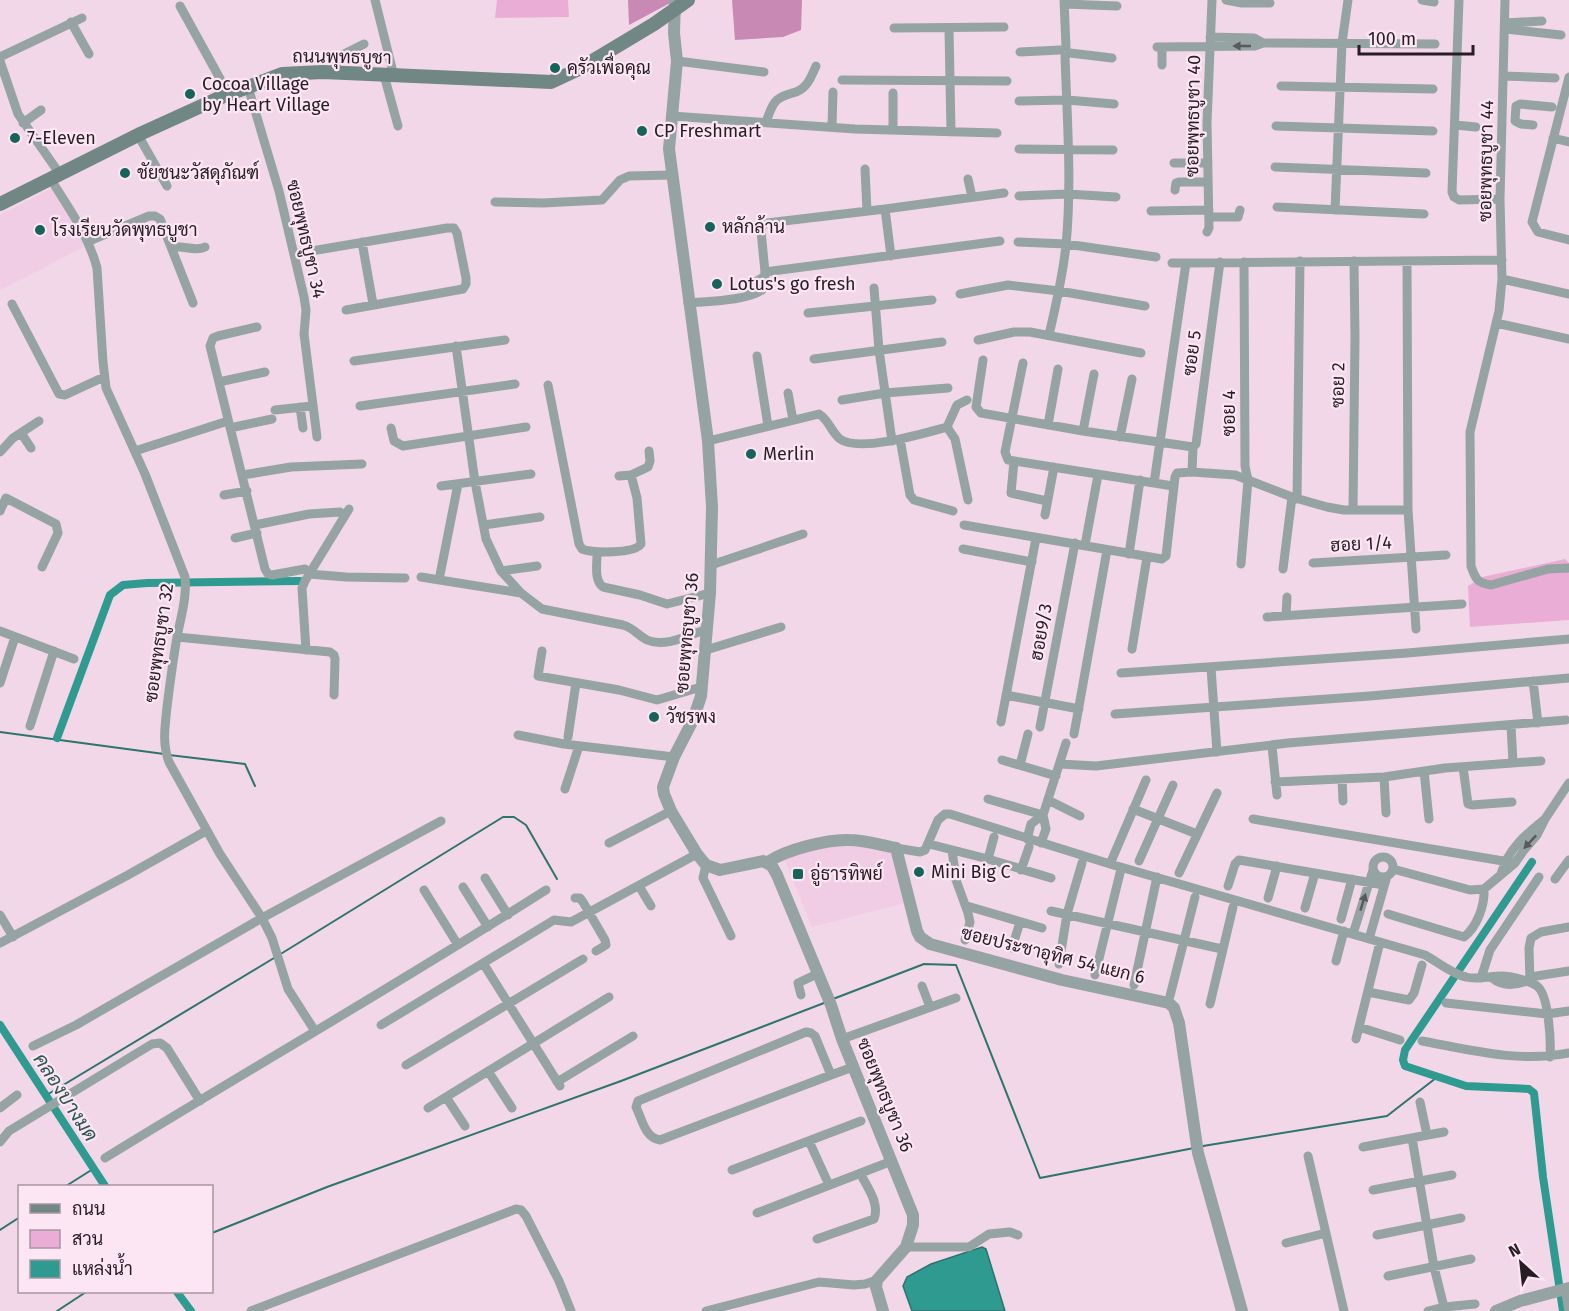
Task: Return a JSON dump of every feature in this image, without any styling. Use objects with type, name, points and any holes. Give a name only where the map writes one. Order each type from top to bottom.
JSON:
[{"type":"main road","name":"ถนนพุทธบูชา","points":[[0,204],[138,135],[271,77],[292,72],[332,72],[551,82],[579,69],[675,6],[688,0]]},
{"type":"street","points":[[375,0],[398,126]]},
{"type":"street","name":"ซอยพุทธบูชา 40","points":[[1207,232],[1209,230],[1208,163],[1212,0]]},
{"type":"street","points":[[1226,0],[1242,3],[1270,3]]},
{"type":"street","points":[[1335,210],[1342,43],[1348,0]]},
{"type":"street","points":[[1422,0],[1434,2]]},
{"type":"street","points":[[1460,0],[1452,192],[1459,200],[1500,199]]},
{"type":"street","name":"ซอยพุทธบูชา 44","points":[[1505,0],[1500,199],[1502,279],[1496,323],[1470,432],[1471,566],[1476,580],[1482,584],[1491,585],[1548,569],[1569,568]]},
{"type":"street","points":[[1049,335],[1066,244],[1068,194],[1064,2],[1117,6]]},
{"type":"street","points":[[180,6],[229,95]]},
{"type":"street","name":"ซอยพุทธบูชา 36","points":[[675,6],[674,33],[677,61],[669,148],[708,441],[712,490],[711,565],[706,650],[701,687],[693,720],[674,757],[663,787],[671,811],[706,865]]},
{"type":"street","points":[[0,59],[82,18]]},
{"type":"street","points":[[1505,26],[1542,21]]},
{"type":"street","points":[[71,22],[89,54]]},
{"type":"street","points":[[1505,26],[1562,35]]},
{"type":"street","points":[[894,28],[1004,27]]},
{"type":"street","points":[[949,29],[951,132]]},
{"type":"street","points":[[1162,65],[1160,47],[1210,42],[1255,46],[1263,43],[1436,44]]},
{"type":"street","points":[[332,72],[342,55],[364,44]]},
{"type":"street","points":[[1020,52],[1066,52],[1112,58]]},
{"type":"street","name":"ซอยพุทธบูชา 32","points":[[0,59],[18,114],[89,241],[97,268],[106,388],[135,451],[186,582],[164,749],[206,831],[262,918],[288,988],[315,1030]]},
{"type":"street","points":[[677,61],[764,72]]},
{"type":"street","points":[[766,122],[773,104],[778,99],[799,91],[810,82],[816,66]]},
{"type":"street","points":[[1504,76],[1555,78]]},
{"type":"street","points":[[842,80],[1007,81]]},
{"type":"street","points":[[1568,81],[1532,222],[1538,232],[1569,240]]},
{"type":"street","points":[[1281,86],[1433,89]]},
{"type":"street","name":"ซอยพุทธบูชา 34","points":[[248,87],[279,191],[306,310],[304,334],[317,437]]},
{"type":"street","points":[[832,127],[833,92]]},
{"type":"street","points":[[892,130],[893,93]]},
{"type":"street","points":[[1019,101],[1067,100],[1114,104]]},
{"type":"street","points":[[1533,125],[1515,121],[1516,106],[1520,104],[1552,107]]},
{"type":"street","points":[[23,123],[41,110]]},
{"type":"street","points":[[1503,113],[1515,114]]},
{"type":"street","points":[[672,116],[832,127],[997,133]]},
{"type":"street","points":[[1455,125],[1476,127]]},
{"type":"street","points":[[1276,126],[1433,131]]},
{"type":"street","points":[[138,135],[167,186]]},
{"type":"street","points":[[1553,138],[1569,142]]},
{"type":"street","points":[[1019,149],[1113,150]]},
{"type":"street","points":[[1174,163],[1208,163]]},
{"type":"street","points":[[1275,167],[1426,173]]},
{"type":"street","points":[[866,169],[867,211]]},
{"type":"street","points":[[495,202],[543,203],[602,200],[620,180],[629,176],[672,175]]},
{"type":"street","points":[[968,178],[972,197]]},
{"type":"street","points":[[1175,190],[1176,183],[1179,182],[1208,183]]},
{"type":"street","points":[[688,303],[749,295],[762,290],[765,274],[761,231],[762,226],[767,223],[885,210],[1004,192]]},
{"type":"street","points":[[1019,196],[1068,194],[1116,196]]},
{"type":"street","points":[[1277,207],[1424,214]]},
{"type":"street","points":[[885,210],[891,256]]},
{"type":"street","points":[[1151,211],[1209,213],[1238,217],[1240,210]]},
{"type":"street","points":[[89,241],[149,216],[155,216],[160,219],[193,303]]},
{"type":"street","points":[[294,254],[454,228],[466,278],[466,284],[462,289],[346,310]]},
{"type":"street","points":[[765,274],[1000,241]]},
{"type":"street","points":[[362,242],[373,304]]},
{"type":"street","points":[[1018,242],[1066,244],[1156,257]]},
{"type":"street","points":[[171,247],[180,245],[200,250],[205,247]]},
{"type":"street","points":[[1172,262],[1502,260]]},
{"type":"street","points":[[1283,569],[1294,498],[1300,261]]},
{"type":"street","name":"ซอย 2","points":[[1353,510],[1354,261]]},
{"type":"street","points":[[1407,261],[1408,510],[1416,629]]},
{"type":"street","name":"ซอย 5","points":[[1192,472],[1193,447],[1196,444],[1220,262]]},
{"type":"street","name":"ซอย 4","points":[[1241,564],[1248,480],[1245,466],[1244,262]]},
{"type":"street","points":[[1154,483],[1186,263]]},
{"type":"street","points":[[1502,279],[1569,294]]},
{"type":"street","points":[[960,294],[1008,285],[1145,306]]},
{"type":"street","points":[[874,288],[885,393],[910,495],[914,500],[953,511]]},
{"type":"street","points":[[808,313],[932,300]]},
{"type":"street","points":[[12,304],[59,394],[65,395],[105,377]]},
{"type":"street","points":[[1496,323],[1569,339]]},
{"type":"street","points":[[257,327],[218,336],[211,341],[210,346],[268,574],[307,572],[405,578]]},
{"type":"street","points":[[978,340],[1014,332],[1030,332],[1141,352]]},
{"type":"street","points":[[354,361],[505,340]]},
{"type":"street","points":[[814,359],[942,342]]},
{"type":"street","points":[[456,346],[468,437],[486,539],[501,571],[521,593],[542,609],[623,625],[632,628],[643,638],[651,641],[670,641],[707,629]]},
{"type":"street","points":[[757,356],[768,426]]},
{"type":"street","points":[[983,360],[977,398],[978,410],[981,413],[1193,447]]},
{"type":"street","points":[[1023,363],[1005,452],[1008,460],[1173,486]]},
{"type":"street","points":[[1048,425],[1058,369]]},
{"type":"street","points":[[219,382],[265,372]]},
{"type":"street","points":[[1083,431],[1094,374]]},
{"type":"street","points":[[1120,437],[1132,379]]},
{"type":"street","points":[[360,406],[515,384]]},
{"type":"street","points":[[548,385],[579,544],[582,549],[599,552],[634,550],[641,544],[637,498],[631,475]]},
{"type":"street","points":[[842,400],[885,393],[948,388]]},
{"type":"street","points":[[788,393],[794,420]]},
{"type":"street","points":[[947,427],[957,405],[967,400]]},
{"type":"street","points":[[135,451],[230,424],[312,406]]},
{"type":"street","points":[[300,407],[303,428]]},
{"type":"street","points":[[708,441],[819,414],[824,417],[839,439],[846,442],[896,440],[947,427]]},
{"type":"street","points":[[0,452],[13,438],[39,421]]},
{"type":"street","points":[[391,428],[394,441],[403,446],[526,427]]},
{"type":"street","points":[[947,427],[955,439],[968,500]]},
{"type":"street","points":[[21,433],[31,448]]},
{"type":"street","points":[[619,476],[631,475],[648,467],[649,451]]},
{"type":"street","points":[[1014,461],[1011,493],[1047,501]]},
{"type":"street","points":[[243,475],[291,467],[362,464]]},
{"type":"street","points":[[1044,515],[1054,467]]},
{"type":"street","points":[[964,525],[1162,559],[1166,556],[1173,486],[1177,473],[1192,472],[1226,474],[1327,507],[1353,510],[1408,510]]},
{"type":"street","points":[[441,486],[531,474]]},
{"type":"street","points":[[1085,544],[1098,475]]},
{"type":"street","points":[[1129,554],[1140,480]]},
{"type":"street","points":[[439,580],[458,484]]},
{"type":"street","points":[[224,495],[247,490]]},
{"type":"street","points":[[0,511],[3,496],[58,527],[58,533],[42,567]]},
{"type":"street","points":[[236,538],[256,529],[302,515],[344,511],[307,572],[302,588],[306,650]]},
{"type":"street","points":[[484,525],[540,517]]},
{"type":"street","points":[[711,565],[803,534]]},
{"type":"street","points":[[1001,722],[1036,538]]},
{"type":"street","name":"ฮอย9/3","points":[[1040,727],[1075,543]]},
{"type":"street","points":[[963,549],[1032,562]]},
{"type":"street","points":[[1074,734],[1107,550]]},
{"type":"street","points":[[599,552],[597,578],[598,583],[603,587],[667,604],[710,593]]},
{"type":"street","name":"ฮอย 1/4","points":[[1313,563],[1446,555]]},
{"type":"street","points":[[1132,649],[1147,557]]},
{"type":"street","points":[[501,571],[537,566]]},
{"type":"street","points":[[420,577],[521,593]]},
{"type":"street","points":[[1286,616],[1287,597]]},
{"type":"street","points":[[1267,617],[1462,604]]},
{"type":"street","points":[[706,650],[781,627]]},
{"type":"street","points":[[0,631],[74,659]]},
{"type":"street","points":[[0,683],[15,637]]},
{"type":"street","points":[[177,637],[330,652],[334,655],[334,695]]},
{"type":"street","points":[[1121,673],[1211,668],[1569,639]]},
{"type":"street","points":[[30,726],[54,651]]},
{"type":"street","points":[[542,651],[538,675],[619,690],[657,700],[701,687]]},
{"type":"street","points":[[1211,668],[1217,752]]},
{"type":"street","points":[[1114,714],[1569,678]]},
{"type":"street","points":[[1533,681],[1538,723]]},
{"type":"street","points":[[568,737],[576,683]]},
{"type":"street","points":[[1006,695],[1079,709]]},
{"type":"street","points":[[1060,764],[1096,766],[1272,746],[1566,720]]},
{"type":"street","points":[[1511,725],[1514,763]]},
{"type":"street","points":[[1020,765],[1028,734]]},
{"type":"street","points":[[518,735],[579,746],[674,757]]},
{"type":"street","points":[[1041,843],[1046,829],[1043,815],[1066,743]]},
{"type":"street","points":[[565,789],[579,746]]},
{"type":"street","points":[[1272,746],[1277,795]]},
{"type":"street","points":[[1002,760],[1056,776]]},
{"type":"street","points":[[1275,782],[1384,777],[1463,767],[1541,762]]},
{"type":"street","points":[[1463,767],[1468,804],[1512,802]]},
{"type":"street","points":[[1424,771],[1429,819]]},
{"type":"street","points":[[1384,777],[1386,813]]},
{"type":"street","points":[[1342,779],[1343,801]]},
{"type":"street","points":[[1110,864],[1146,780]]},
{"type":"street","points":[[1373,870],[1377,875],[1470,890],[1484,889],[1515,863],[1537,835],[1569,783]]},
{"type":"street","points":[[1139,861],[1173,785]]},
{"type":"street","points":[[1179,873],[1216,794]]},
{"type":"street","points":[[988,799],[1043,815]]},
{"type":"street","points":[[1048,800],[1080,816]]},
{"type":"street","points":[[1133,809],[1197,834]]},
{"type":"street","points":[[609,843],[671,811]]},
{"type":"street","points":[[731,936],[703,878],[706,865],[720,870],[756,861],[768,862],[785,853],[834,840],[855,840],[920,852],[926,850],[938,820],[945,814],[1028,843],[1041,843],[1425,955],[1462,975],[1492,978],[1499,984],[1514,986],[1528,980],[1569,971]]},
{"type":"street","points":[[1021,870],[1031,824],[1043,815]]},
{"type":"street","points":[[1253,819],[1515,863]]},
{"type":"street","points":[[1501,874],[1504,861],[1513,847],[1545,819]]},
{"type":"street","points":[[33,1046],[76,1025],[262,918],[441,821]]},
{"type":"street","points":[[0,943],[206,831]]},
{"type":"street","points":[[988,858],[994,837]]},
{"type":"street","points":[[1336,961],[1369,882],[1373,863],[1381,857],[1385,840]]},
{"type":"street","points":[[929,844],[988,858],[1051,878]]},
{"type":"street","name":"ซอยประชาอุทิศ 54 แยก 6","points":[[896,848],[917,931],[920,937],[930,944],[1062,980],[1169,1003],[1174,1008],[1179,1023],[1197,1147],[1242,1311]]},
{"type":"street","points":[[952,850],[956,880],[967,906],[970,922],[965,940]]},
{"type":"street","points":[[381,1025],[554,920],[571,922],[697,854]]},
{"type":"street","points":[[1369,939],[1388,876],[1390,860],[1381,857]]},
{"type":"street","points":[[1555,879],[1569,860]]},
{"type":"street","points":[[1228,886],[1235,864],[1239,861],[1369,882],[1388,876]]},
{"type":"street","name":"ซอยพุทธบูชา 36","points":[[768,862],[777,875],[829,999],[842,1040],[913,1215],[913,1225],[906,1246],[877,1280]]},
{"type":"street","points":[[1059,964],[1067,915],[1082,863]]},
{"type":"street","points":[[1268,897],[1277,866]]},
{"type":"street","points":[[1095,975],[1120,873]]},
{"type":"street","points":[[1305,908],[1315,873]]},
{"type":"street","points":[[1134,985],[1157,877]]},
{"type":"street","points":[[1481,978],[1490,950],[1539,877]]},
{"type":"street","points":[[485,878],[508,915]]},
{"type":"street","points":[[1341,919],[1352,879]]},
{"type":"street","points":[[639,886],[651,906]]},
{"type":"street","points":[[463,887],[488,927]]},
{"type":"street","points":[[1388,914],[1464,937],[1469,933],[1482,909],[1484,889]]},
{"type":"street","points":[[424,890],[458,945]]},
{"type":"street","points":[[105,1158],[546,890]]},
{"type":"street","points":[[1170,996],[1195,897]]},
{"type":"street","points":[[575,898],[580,898],[606,945],[596,951]]},
{"type":"street","points":[[967,906],[1042,928]]},
{"type":"street","points":[[1210,1004],[1233,907]]},
{"type":"street","points":[[1051,911],[1222,949]]},
{"type":"street","points":[[0,915],[13,937]]},
{"type":"street","points":[[1012,948],[1020,922]]},
{"type":"street","points":[[1528,980],[1531,938],[1541,932],[1569,927]]},
{"type":"street","points":[[1356,1039],[1380,942]]},
{"type":"street","points":[[406,1065],[583,959]]},
{"type":"street","points":[[483,963],[558,1084],[633,1036]]},
{"type":"street","points":[[1368,992],[1409,1000],[1414,993],[1422,965]]},
{"type":"street","points":[[801,995],[798,984],[817,975]]},
{"type":"street","points":[[1528,980],[1541,990],[1551,1032],[1550,1057]]},
{"type":"street","points":[[922,986],[930,1007]]},
{"type":"street","points":[[428,1108],[609,997]]},
{"type":"street","points":[[842,1040],[957,998]]},
{"type":"street","points":[[1446,1004],[1547,1014],[1569,1011]]},
{"type":"street","points":[[1359,1027],[1400,1040]]},
{"type":"street","points":[[831,1076],[815,1036],[806,1032],[638,1101],[636,1107],[649,1135],[660,1140],[831,1076],[853,1067]]},
{"type":"street","points":[[1422,1041],[1519,1057],[1550,1057],[1569,1053]]},
{"type":"street","points":[[0,1142],[4,1131],[58,1102],[152,1044],[160,1043],[167,1048],[200,1101]]},
{"type":"street","points":[[488,1071],[512,1108]]},
{"type":"street","points":[[0,1108],[17,1095]]},
{"type":"street","points":[[446,1097],[465,1126]]},
{"type":"street","points":[[1420,1102],[1427,1135]]},
{"type":"street","points":[[732,1170],[861,1121]]},
{"type":"street","points":[[1363,1147],[1444,1132]]},
{"type":"street","points":[[1412,1138],[1434,1267],[1446,1310]]},
{"type":"street","points":[[809,1141],[829,1185]]},
{"type":"street","points":[[1308,1156],[1344,1311]]},
{"type":"street","points":[[757,1213],[892,1161]]},
{"type":"street","points":[[818,1239],[874,1219],[877,1210],[860,1173]]},
{"type":"street","points":[[1373,1190],[1452,1175]]},
{"type":"street","points":[[251,1311],[516,1209],[521,1210],[526,1216],[559,1281],[571,1311]]},
{"type":"street","points":[[1377,1235],[1461,1218]]},
{"type":"street","points":[[906,1246],[969,1247],[989,1234],[1010,1232],[1018,1235]]},
{"type":"street","points":[[1286,1243],[1326,1233]]},
{"type":"street","points":[[1388,1276],[1471,1259]]},
{"type":"street","points":[[706,1311],[819,1282],[854,1286],[877,1280],[876,1287],[883,1311]]},
{"type":"street","points":[[1496,1311],[1520,1301],[1567,1288],[1569,1311]]},
{"type":"street","points":[[1428,1311],[1475,1304]]},
{"type":"shaded area","points":[[628,0],[670,0],[670,3],[629,25]]},
{"type":"shaded area","points":[[732,0],[802,0],[801,30],[783,37],[735,40]]},
{"type":"shaded area","name":"โรงเรียนวัดพุทธบูชา","points":[[54,187],[88,245],[0,290],[0,215]]},
{"type":"shaded area","points":[[846,844],[892,851],[906,903],[812,927],[783,856]]},
{"type":"green space","points":[[497,0],[568,0],[569,17],[495,18]]},
{"type":"green space","points":[[1565,559],[1569,563],[1569,620],[1470,627],[1468,586],[1482,577]]},
{"type":"water","points":[[982,1247],[986,1249],[1005,1311],[912,1311],[903,1286],[907,1277],[931,1264]]},
{"type":"waterway","points":[[57,738],[110,595],[123,585],[300,581]]},
{"type":"waterway","points":[[0,732],[164,754]]},
{"type":"waterway","points":[[169,755],[245,764],[255,786]]},
{"type":"waterway","points":[[279,955],[503,817],[514,817],[526,825],[557,879]]},
{"type":"waterway","points":[[1532,862],[1405,1050],[1403,1060],[1405,1066],[1466,1086],[1529,1089],[1534,1093],[1543,1177],[1563,1311]]},
{"type":"waterway","points":[[45,1096],[274,958]]},
{"type":"waterway","points":[[833,999],[924,964],[956,965],[1040,1178],[1194,1148]]},
{"type":"waterway","points":[[213,1233],[327,1187],[621,1081],[824,1003]]},
{"type":"waterway","name":"คลองบางมด","points":[[0,1025],[104,1185]]},
{"type":"waterway","points":[[1203,1146],[1387,1116],[1436,1078]]},
{"type":"waterway","points":[[68,1185],[93,1169]]},
{"type":"waterway","points":[[0,1230],[18,1218]]},
{"type":"waterway","points":[[57,1311],[84,1293]]},
{"type":"waterway","name":"คลองบางมด","points":[[178,1293],[191,1311]]},
{"type":"place","name":"ครัวเพื่อคุณ","points":[[555,68]]},
{"type":"place","name":"Cocoa Village by Heart Village","points":[[190,94]]},
{"type":"place","name":"CP Freshmart","points":[[642,131]]},
{"type":"place","name":"7-Eleven","points":[[15,138]]},
{"type":"place","name":"ชัยชนะวัสดุภัณฑ์","points":[[125,173]]},
{"type":"place","name":"หลักล้าน","points":[[710,227]]},
{"type":"place","name":"โรงเรียนวัดพุทธบูชา","points":[[40,230]]},
{"type":"place","name":"Lotus's go fresh","points":[[717,284]]},
{"type":"place","name":"Merlin","points":[[751,454]]},
{"type":"place","name":"วัชรพง","points":[[654,717]]},
{"type":"place","name":"Mini Big C","points":[[919,872]]},
{"type":"place","name":"อู่ธารทิพย์","points":[[798,874]]}]
